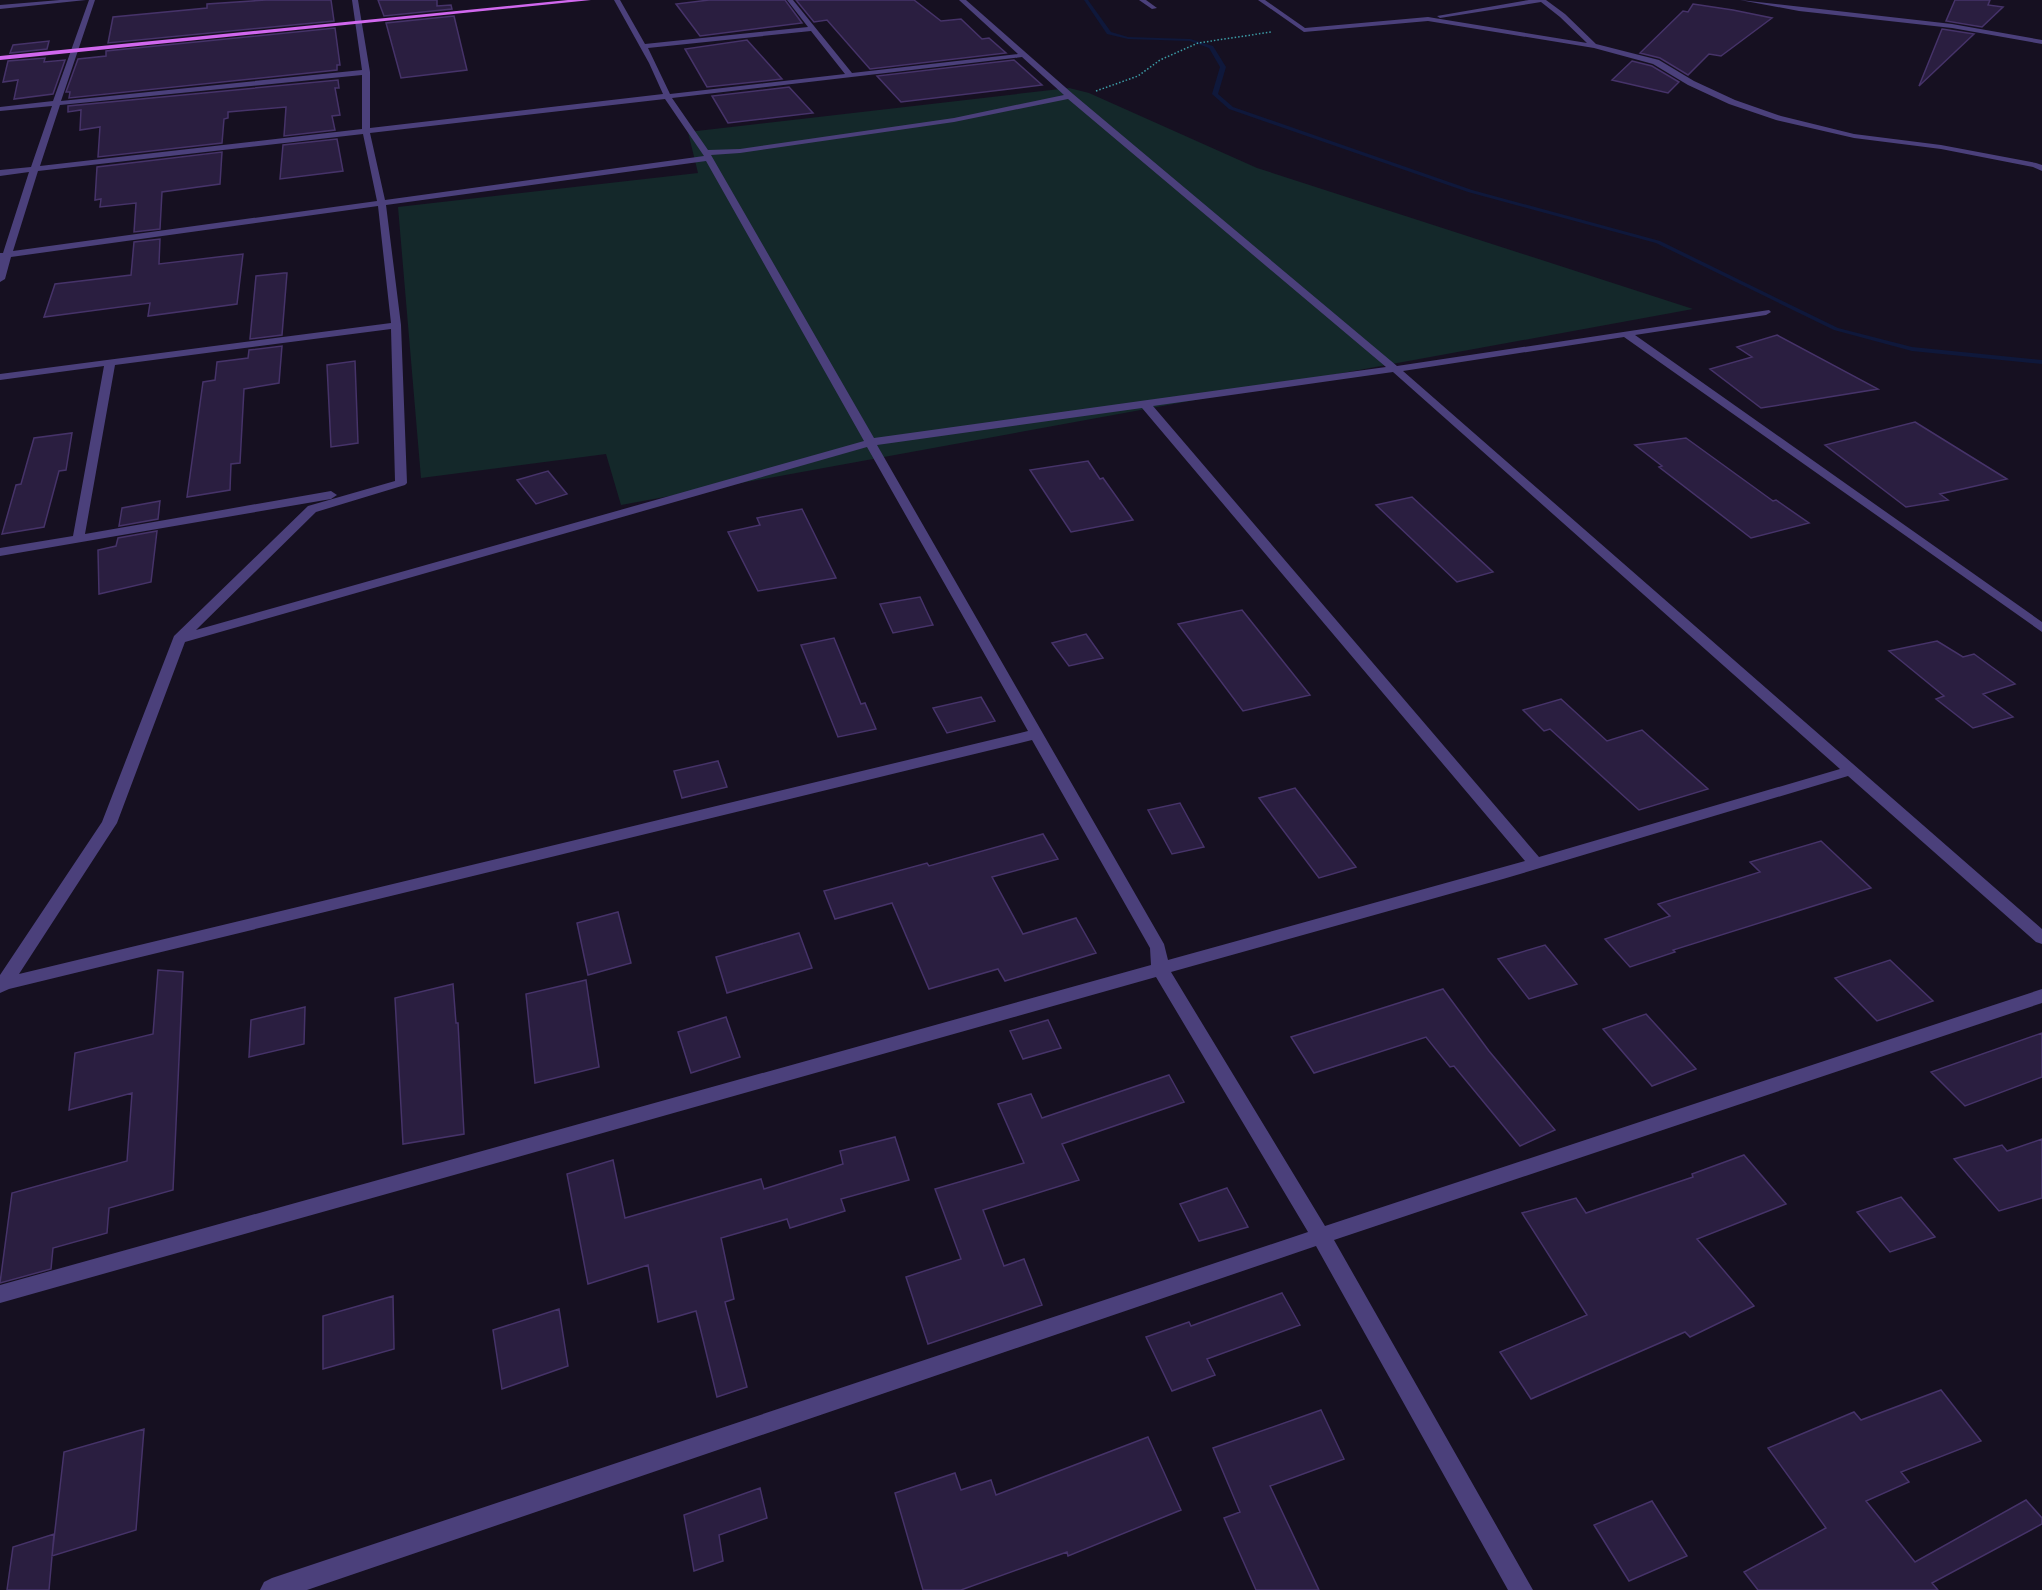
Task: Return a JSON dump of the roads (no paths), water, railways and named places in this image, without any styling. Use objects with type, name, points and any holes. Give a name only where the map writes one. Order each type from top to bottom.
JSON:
[{"type":"main road","points":[[0,58],[358,23],[512,4],[588,0]]},
{"type":"street","points":[[4,5],[83,0]]},
{"type":"street","points":[[0,279],[4,255],[92,0]]},
{"type":"street","points":[[355,0],[366,72],[366,131],[382,205],[396,325],[401,483]]},
{"type":"street","points":[[616,0],[643,46],[667,96],[707,155],[872,441],[1158,948],[1160,968],[1320,1236],[1521,1590]]},
{"type":"street","points":[[790,0],[850,75]]},
{"type":"street","points":[[962,0],[1070,96],[1395,369],[2042,938]]},
{"type":"street","points":[[1142,0],[1154,8]]},
{"type":"street","points":[[1261,0],[1304,30],[1428,19],[1542,0],[1561,11],[1570,24],[1594,46]]},
{"type":"street","points":[[1743,0],[1799,9],[1952,26],[2042,42]]},
{"type":"street","points":[[1428,19],[1594,46],[1656,62],[1722,97],[1779,118],[1854,136],[1941,147],[2040,165]]},
{"type":"street","points":[[643,46],[813,29]]},
{"type":"street","points":[[0,173],[1025,55]]},
{"type":"street","points":[[0,109],[366,72]]},
{"type":"street","points":[[4,255],[382,205],[954,120],[1070,96]]},
{"type":"street","points":[[179,639],[872,441],[1395,369],[1766,312]]},
{"type":"street","points":[[0,377],[396,325]]},
{"type":"street","points":[[1625,333],[2042,628]]},
{"type":"street","points":[[78,540],[110,362]]},
{"type":"street","points":[[1145,404],[1536,864]]},
{"type":"street","points":[[0,552],[401,483]]},
{"type":"street","points":[[2,987],[110,823],[179,639],[312,509],[401,483]]},
{"type":"street","points":[[2,987],[1036,734]]},
{"type":"street","points":[[0,1294],[1536,864],[1852,770]]},
{"type":"street","points":[[272,1590],[1320,1236],[2042,996]]},
{"type":"waterway","points":[[1086,0],[1109,33],[1128,38],[1190,40],[1211,47],[1223,67],[1215,94],[1231,108],[1470,191],[1658,242],[1836,329],[1912,349],[2042,362]]}]
